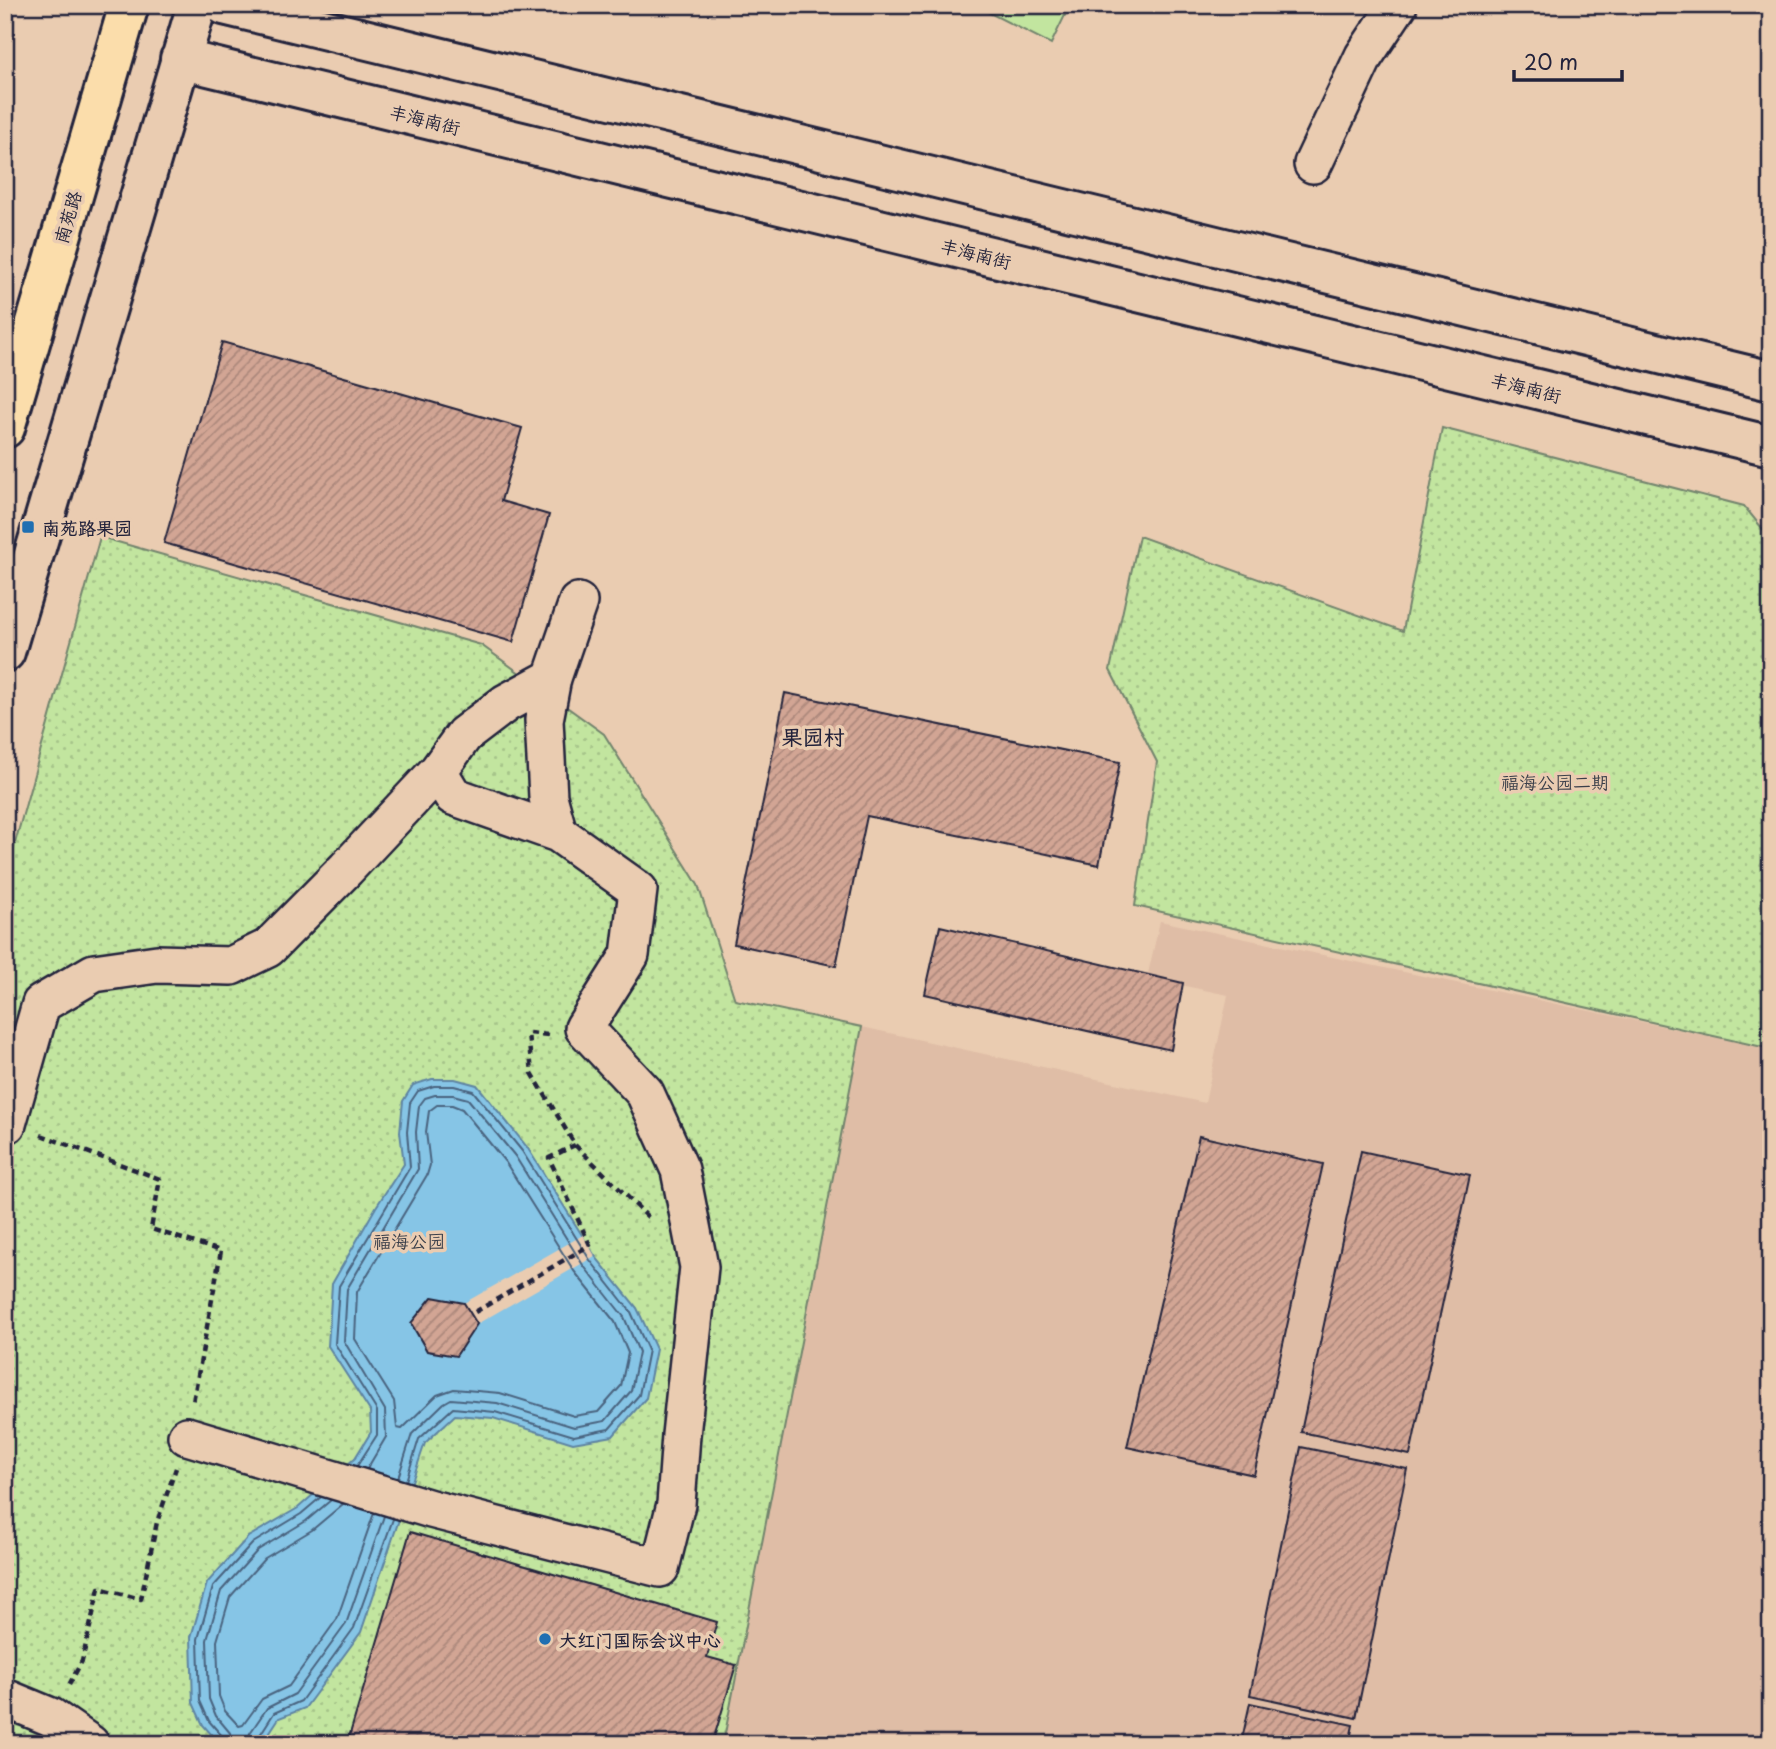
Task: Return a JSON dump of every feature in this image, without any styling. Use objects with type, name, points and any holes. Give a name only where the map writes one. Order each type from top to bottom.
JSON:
[{"type":"highway","name":"南苑路","points":[[5,428],[129,5]]},
{"type":"street","points":[[5,652],[197,5]]},
{"type":"street","points":[[224,5],[1771,381]]},
{"type":"street","points":[[1313,164],[1364,56],[1398,5]]},
{"type":"street","name":"丰海南街","points":[[180,60],[1771,446]]},
{"type":"street","points":[[558,833],[548,797],[544,720],[552,678],[578,603]]},
{"type":"street","points":[[7,1124],[41,1004],[94,973],[158,964],[231,966],[268,948],[438,771],[464,734],[486,716],[552,678]]},
{"type":"street","points":[[187,1436],[430,1509],[660,1568],[676,1504],[699,1267],[680,1170],[645,1093],[584,1028],[630,955],[638,890],[558,833],[453,796],[438,771]]},
{"type":"street","points":[[5,1698],[51,1717],[90,1744]]},
{"type":"path","points":[[584,1028],[558,1035],[528,1033],[532,1073],[575,1145],[652,1220]]},
{"type":"path","points":[[7,1124],[160,1179],[151,1229],[221,1251],[187,1436],[157,1521],[141,1599],[99,1588],[82,1661],[51,1717]]},
{"type":"path","points":[[475,1312],[590,1245],[550,1158],[575,1145]]},
{"type":"shaded area","points":[[1160,921],[1771,1049],[1771,1744],[723,1744],[862,1027],[1205,1103],[1228,995],[1147,978]]},
{"type":"green space","points":[[974,5],[1070,5],[1051,44]]},
{"type":"green space","name":"福海公园二期","points":[[1442,428],[1744,506],[1771,539],[1767,1048],[1135,906],[1157,762],[1110,670],[1139,536],[1403,631]]},
{"type":"green space","name":"福海公园","points":[[100,537],[481,645],[604,734],[698,885],[735,1000],[862,1027],[723,1744],[5,1744],[5,879]]},
{"type":"water","points":[[432,1079],[455,1079],[477,1085],[527,1147],[595,1256],[637,1308],[656,1349],[646,1398],[613,1436],[573,1443],[493,1418],[455,1415],[425,1443],[361,1632],[305,1708],[279,1718],[262,1744],[224,1744],[218,1742],[203,1725],[193,1703],[191,1637],[207,1583],[248,1537],[298,1508],[355,1458],[371,1432],[370,1411],[328,1346],[332,1284],[404,1164],[400,1132],[403,1101],[413,1085]]},
{"type":"pier","points":[[583,1235],[595,1256],[477,1324],[464,1303]]},
{"type":"building","points":[[222,342],[522,428],[501,501],[549,515],[513,642],[164,543]]},
{"type":"building","points":[[785,693],[1120,762],[1099,865],[867,816],[836,966],[734,944]]},
{"type":"building","points":[[940,926],[1183,983],[1171,1050],[925,994]]},
{"type":"building","points":[[1199,1136],[1323,1164],[1254,1475],[1127,1447]]},
{"type":"building","points":[[1361,1151],[1470,1175],[1410,1455],[1301,1432]]},
{"type":"building","points":[[432,1297],[464,1303],[477,1324],[456,1356],[427,1351],[411,1323]]},
{"type":"building","points":[[1301,1447],[1407,1469],[1356,1718],[1250,1695]]},
{"type":"building","name":"大红门国际会议中心","points":[[410,1532],[717,1622],[707,1657],[736,1665],[712,1744],[347,1744]]},
{"type":"building","points":[[1250,1703],[1353,1725],[1349,1744],[1241,1744]]},
{"type":"place","name":"南苑路果园","points":[[28,527]]},
{"type":"place","name":"大红门国际会议中心","points":[[545,1639]]},
{"type":"district","name":"果园村","points":[[813,736]]}]
